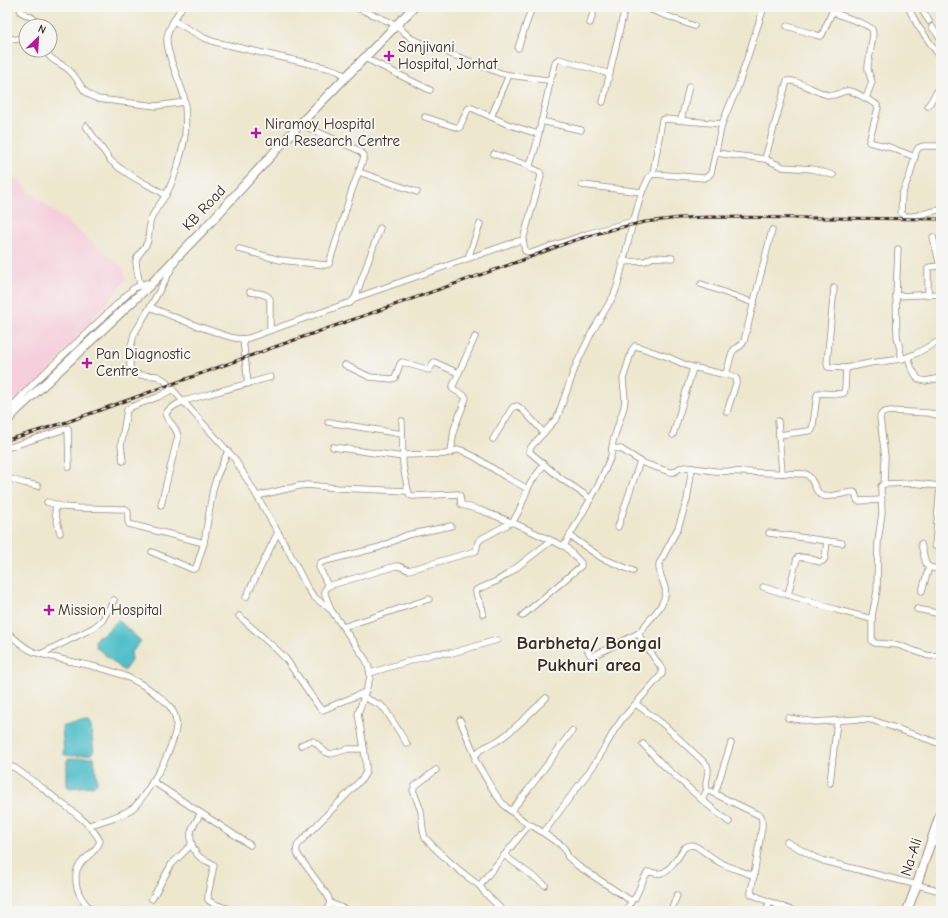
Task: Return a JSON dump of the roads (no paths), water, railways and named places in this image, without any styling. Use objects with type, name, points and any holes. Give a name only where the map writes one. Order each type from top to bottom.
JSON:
[{"type":"main road","name":"KB Road","points":[[7,421],[151,284],[206,227],[300,124],[414,7]]},
{"type":"main road","name":"Na-Ali","points":[[907,911],[931,841],[939,823],[941,811]]},
{"type":"street","points":[[20,7],[20,12],[32,18]]},
{"type":"street","points":[[140,285],[136,259],[147,242],[152,218],[170,186],[184,143],[186,128],[185,102],[167,42],[168,33],[182,7]]},
{"type":"street","points":[[355,7],[397,25],[412,39],[490,69],[508,75],[547,80],[551,78]]},
{"type":"street","points":[[518,48],[532,7]]},
{"type":"street","points":[[590,23],[594,7]]},
{"type":"street","points":[[603,102],[625,7]]},
{"type":"street","points":[[644,7],[694,26]]},
{"type":"street","points":[[653,174],[707,177],[710,173],[722,124],[737,89],[764,7]]},
{"type":"street","points":[[908,7],[918,26],[941,58]]},
{"type":"street","points":[[920,7],[941,39]]},
{"type":"street","points":[[787,26],[820,36],[823,33],[832,10],[872,29],[873,35],[868,66],[872,82],[866,98]]},
{"type":"street","points":[[174,21],[204,38],[215,42],[332,69],[347,77]]},
{"type":"street","points":[[7,37],[14,40],[18,39]]},
{"type":"street","points":[[51,58],[71,72],[85,92],[93,98],[156,106],[185,102]]},
{"type":"street","points":[[365,58],[430,90]]},
{"type":"street","points":[[530,166],[551,78],[557,60],[559,59],[610,74]]},
{"type":"street","points":[[491,117],[508,75]]},
{"type":"street","points":[[765,159],[786,84],[787,81],[790,80],[829,95],[837,95],[849,90],[877,104],[878,108],[869,142],[890,147],[914,157]]},
{"type":"street","points":[[928,106],[941,85]]},
{"type":"street","points":[[681,120],[689,86]]},
{"type":"street","points":[[425,117],[458,128],[460,127],[468,109],[472,108],[515,127],[538,134]]},
{"type":"street","points":[[591,499],[544,465],[529,451],[557,418],[576,365],[592,332],[614,295],[633,220],[642,192],[649,177],[653,174],[662,120],[681,120],[722,124]]},
{"type":"street","points":[[541,121],[581,130]]},
{"type":"street","points":[[239,249],[280,260],[324,265],[329,264],[364,155],[300,124]]},
{"type":"street","points":[[86,126],[110,160],[119,168],[166,195]]},
{"type":"street","points":[[941,146],[922,146],[917,150],[910,175],[902,194],[900,213],[906,217],[941,210]]},
{"type":"street","points":[[715,152],[765,159],[784,167],[812,169],[833,175]]},
{"type":"street","points":[[494,154],[530,166],[532,169],[540,172],[542,176],[523,240],[526,250],[531,253],[633,220]]},
{"type":"street","points":[[358,172],[417,192]]},
{"type":"street","points":[[582,185],[642,192]]},
{"type":"street","points":[[468,258],[480,224]]},
{"type":"street","points":[[150,307],[169,316],[192,324],[243,339],[350,303],[355,298],[380,228]]},
{"type":"street","points":[[725,374],[728,371],[734,350],[743,344],[772,230]]},
{"type":"street","points":[[928,294],[928,268],[940,266],[933,237]]},
{"type":"street","points":[[355,298],[523,240]]},
{"type":"street","points":[[898,249],[896,296],[897,336],[905,358],[918,379],[925,381],[941,378]]},
{"type":"street","points":[[181,252],[134,334],[131,346],[130,368],[135,373],[140,375],[161,377],[228,451],[278,532],[307,587],[314,597],[331,610]]},
{"type":"street","points":[[622,262],[645,261],[653,257],[672,258]]},
{"type":"street","points":[[7,412],[35,382],[134,288],[146,283],[151,284]]},
{"type":"street","points":[[701,284],[754,303]]},
{"type":"street","points":[[834,288],[828,366],[830,368],[846,368],[905,358],[941,340]]},
{"type":"street","points":[[250,292],[270,297],[270,330]]},
{"type":"street","points":[[896,296],[941,294]]},
{"type":"street","points":[[451,453],[454,426],[466,399],[465,396],[452,388],[475,337]]},
{"type":"street","points":[[243,339],[248,384]]},
{"type":"street","points":[[564,545],[604,475],[624,407],[625,398],[623,379],[635,346],[668,357],[693,368],[735,377],[736,380],[726,412]]},
{"type":"street","points":[[344,365],[370,377],[391,379],[396,376],[402,362],[429,370],[434,362],[458,373]]},
{"type":"street","points":[[673,435],[693,368]]},
{"type":"street","points":[[779,435],[812,430],[814,426],[816,395],[819,393],[844,393],[846,368]]},
{"type":"street","points":[[161,505],[178,436],[176,430],[166,419],[169,409],[172,406],[184,401],[271,377]]},
{"type":"street","points":[[123,461],[121,445],[127,410],[130,407],[158,397],[173,389]]},
{"type":"street","points":[[493,439],[514,406],[518,407],[525,413],[544,433]]},
{"type":"street","points":[[941,416],[928,413],[890,411],[882,413],[880,418],[885,457],[884,484],[881,490],[882,513],[878,541],[877,591],[872,619],[872,640],[875,644],[898,645],[930,656],[941,655]]},
{"type":"street","points":[[402,421],[402,456],[408,494],[412,496],[458,494],[462,505],[512,522],[560,545],[564,545],[581,563],[581,566],[522,616]]},
{"type":"street","points":[[778,421],[782,473]]},
{"type":"street","points":[[328,422],[402,434]]},
{"type":"street","points":[[7,448],[68,428],[69,467]]},
{"type":"street","points":[[332,447],[402,456],[445,454],[457,450],[465,451],[528,489]]},
{"type":"street","points":[[612,448],[621,449],[640,461],[670,472],[674,472],[682,467],[715,471],[806,474],[821,496],[854,492],[856,493],[856,499],[858,501],[882,500]]},
{"type":"street","points":[[152,552],[194,569],[197,567],[204,543],[213,490],[217,476],[228,451]]},
{"type":"street","points":[[618,527],[640,461]]},
{"type":"street","points":[[326,911],[330,903],[328,896],[298,855],[296,846],[362,779],[366,772],[364,746],[358,714],[370,678],[370,669],[366,660],[331,610],[325,590],[328,586],[396,566],[401,566],[406,570],[409,570],[476,551],[478,542],[481,538],[514,520],[521,508],[530,485],[544,465]]},
{"type":"street","points":[[584,643],[591,656],[593,656],[639,633],[660,607],[666,590],[658,566],[678,528],[687,500],[692,468]]},
{"type":"street","points":[[7,478],[38,486]]},
{"type":"street","points":[[884,484],[912,483],[940,486],[935,546]]},
{"type":"street","points":[[257,496],[307,485],[337,488],[408,491]]},
{"type":"street","points":[[47,502],[77,508],[126,509],[128,512],[129,524],[204,543]]},
{"type":"street","points":[[56,505],[55,512],[60,533]]},
{"type":"street","points":[[328,586],[319,567],[320,563],[322,562],[380,547],[407,534],[451,526]]},
{"type":"street","points":[[246,597],[278,532]]},
{"type":"street","points":[[770,533],[842,543]]},
{"type":"street","points":[[570,536],[602,558],[633,571]]},
{"type":"street","points":[[483,614],[483,609],[475,594],[476,590],[497,581],[508,574],[551,541]]},
{"type":"street","points":[[788,595],[797,558],[802,556],[820,562],[823,561],[825,558],[827,541]]},
{"type":"street","points":[[921,544],[925,563],[929,567],[941,570]]},
{"type":"street","points":[[922,591],[929,567]]},
{"type":"street","points":[[763,587],[836,610],[872,619]]},
{"type":"street","points":[[343,628],[429,599]]},
{"type":"street","points":[[40,654],[93,628],[102,621],[114,600]]},
{"type":"street","points":[[917,609],[941,614]]},
{"type":"street","points":[[239,616],[290,664],[321,709],[325,709],[364,695]]},
{"type":"street","points":[[7,632],[29,650],[40,654],[101,668],[139,682],[168,704],[176,716],[177,723],[174,736],[164,761],[140,800],[133,808],[111,818],[89,825]]},
{"type":"street","points":[[544,832],[594,765],[623,718],[661,677],[663,672],[662,670],[640,637],[639,633]]},
{"type":"street","points":[[370,673],[436,653],[452,653],[497,640]]},
{"type":"street","points":[[364,695],[385,709],[407,744]]},
{"type":"street","points":[[475,755],[512,731],[546,698]]},
{"type":"street","points":[[636,704],[663,724],[707,765],[709,772],[705,784],[707,790],[702,800]]},
{"type":"street","points":[[788,718],[815,722],[860,719],[872,720],[941,744]]},
{"type":"street","points":[[460,720],[475,755],[475,760],[494,791],[506,806],[529,824],[544,832],[561,845],[568,857],[578,866],[632,900]]},
{"type":"street","points":[[830,783],[837,721]]},
{"type":"street","points":[[511,811],[572,732]]},
{"type":"street","points":[[301,745],[313,741],[325,752],[331,754],[364,746]]},
{"type":"street","points":[[715,794],[731,743]]},
{"type":"street","points":[[643,744],[661,763],[729,822]]},
{"type":"street","points":[[7,765],[22,772],[80,817],[89,825],[100,841],[96,849],[80,863],[76,872],[76,885],[78,892],[92,911]]},
{"type":"street","points":[[436,770],[415,786],[413,790],[420,811],[425,838],[448,861],[480,886],[503,911]]},
{"type":"street","points":[[152,781],[250,845]]},
{"type":"street","points":[[707,790],[761,816],[762,827],[751,894],[794,911]]},
{"type":"street","points":[[201,813],[191,833],[192,844],[195,852],[204,860],[212,863],[214,866],[208,900],[214,904],[236,911]]},
{"type":"street","points":[[480,886],[529,824]]},
{"type":"street","points":[[931,841],[941,844]]},
{"type":"street","points":[[787,842],[824,861],[941,891]]},
{"type":"street","points":[[152,899],[171,865],[192,844]]},
{"type":"street","points":[[626,911],[648,872],[665,872],[684,848],[690,845],[696,846],[718,862],[754,876]]},
{"type":"street","points":[[504,855],[545,885]]},
{"type":"street","points":[[671,911],[678,896]]},
{"type":"street","points":[[766,911],[770,902]]},
{"type":"street","points":[[330,903],[349,911]]},
{"type":"water","points":[[118,620],[141,641],[131,653],[132,659],[124,671],[96,647],[95,641],[98,636],[103,635]]},
{"type":"water","points":[[88,723],[91,727],[94,751],[91,754],[73,756],[65,755],[62,727]]},
{"type":"water","points":[[94,757],[97,782],[93,786],[70,788],[67,786],[67,760]]},
{"type":"railway","points":[[7,440],[67,422],[520,261],[572,241],[613,229],[645,222],[679,218],[941,219]]},
{"type":"place","name":"Sanjivani Hospital, Jorhat","points":[[389,56]]},
{"type":"place","name":"Niramoy Hospital and Research Centre","points":[[256,133]]},
{"type":"place","name":"Pan Diagnostic Centre","points":[[87,363]]},
{"type":"place","name":"Mission Hospital","points":[[49,610]]},
{"type":"district","name":"Barbheta/ Bongal Pukhuri area","points":[[589,653]]}]
